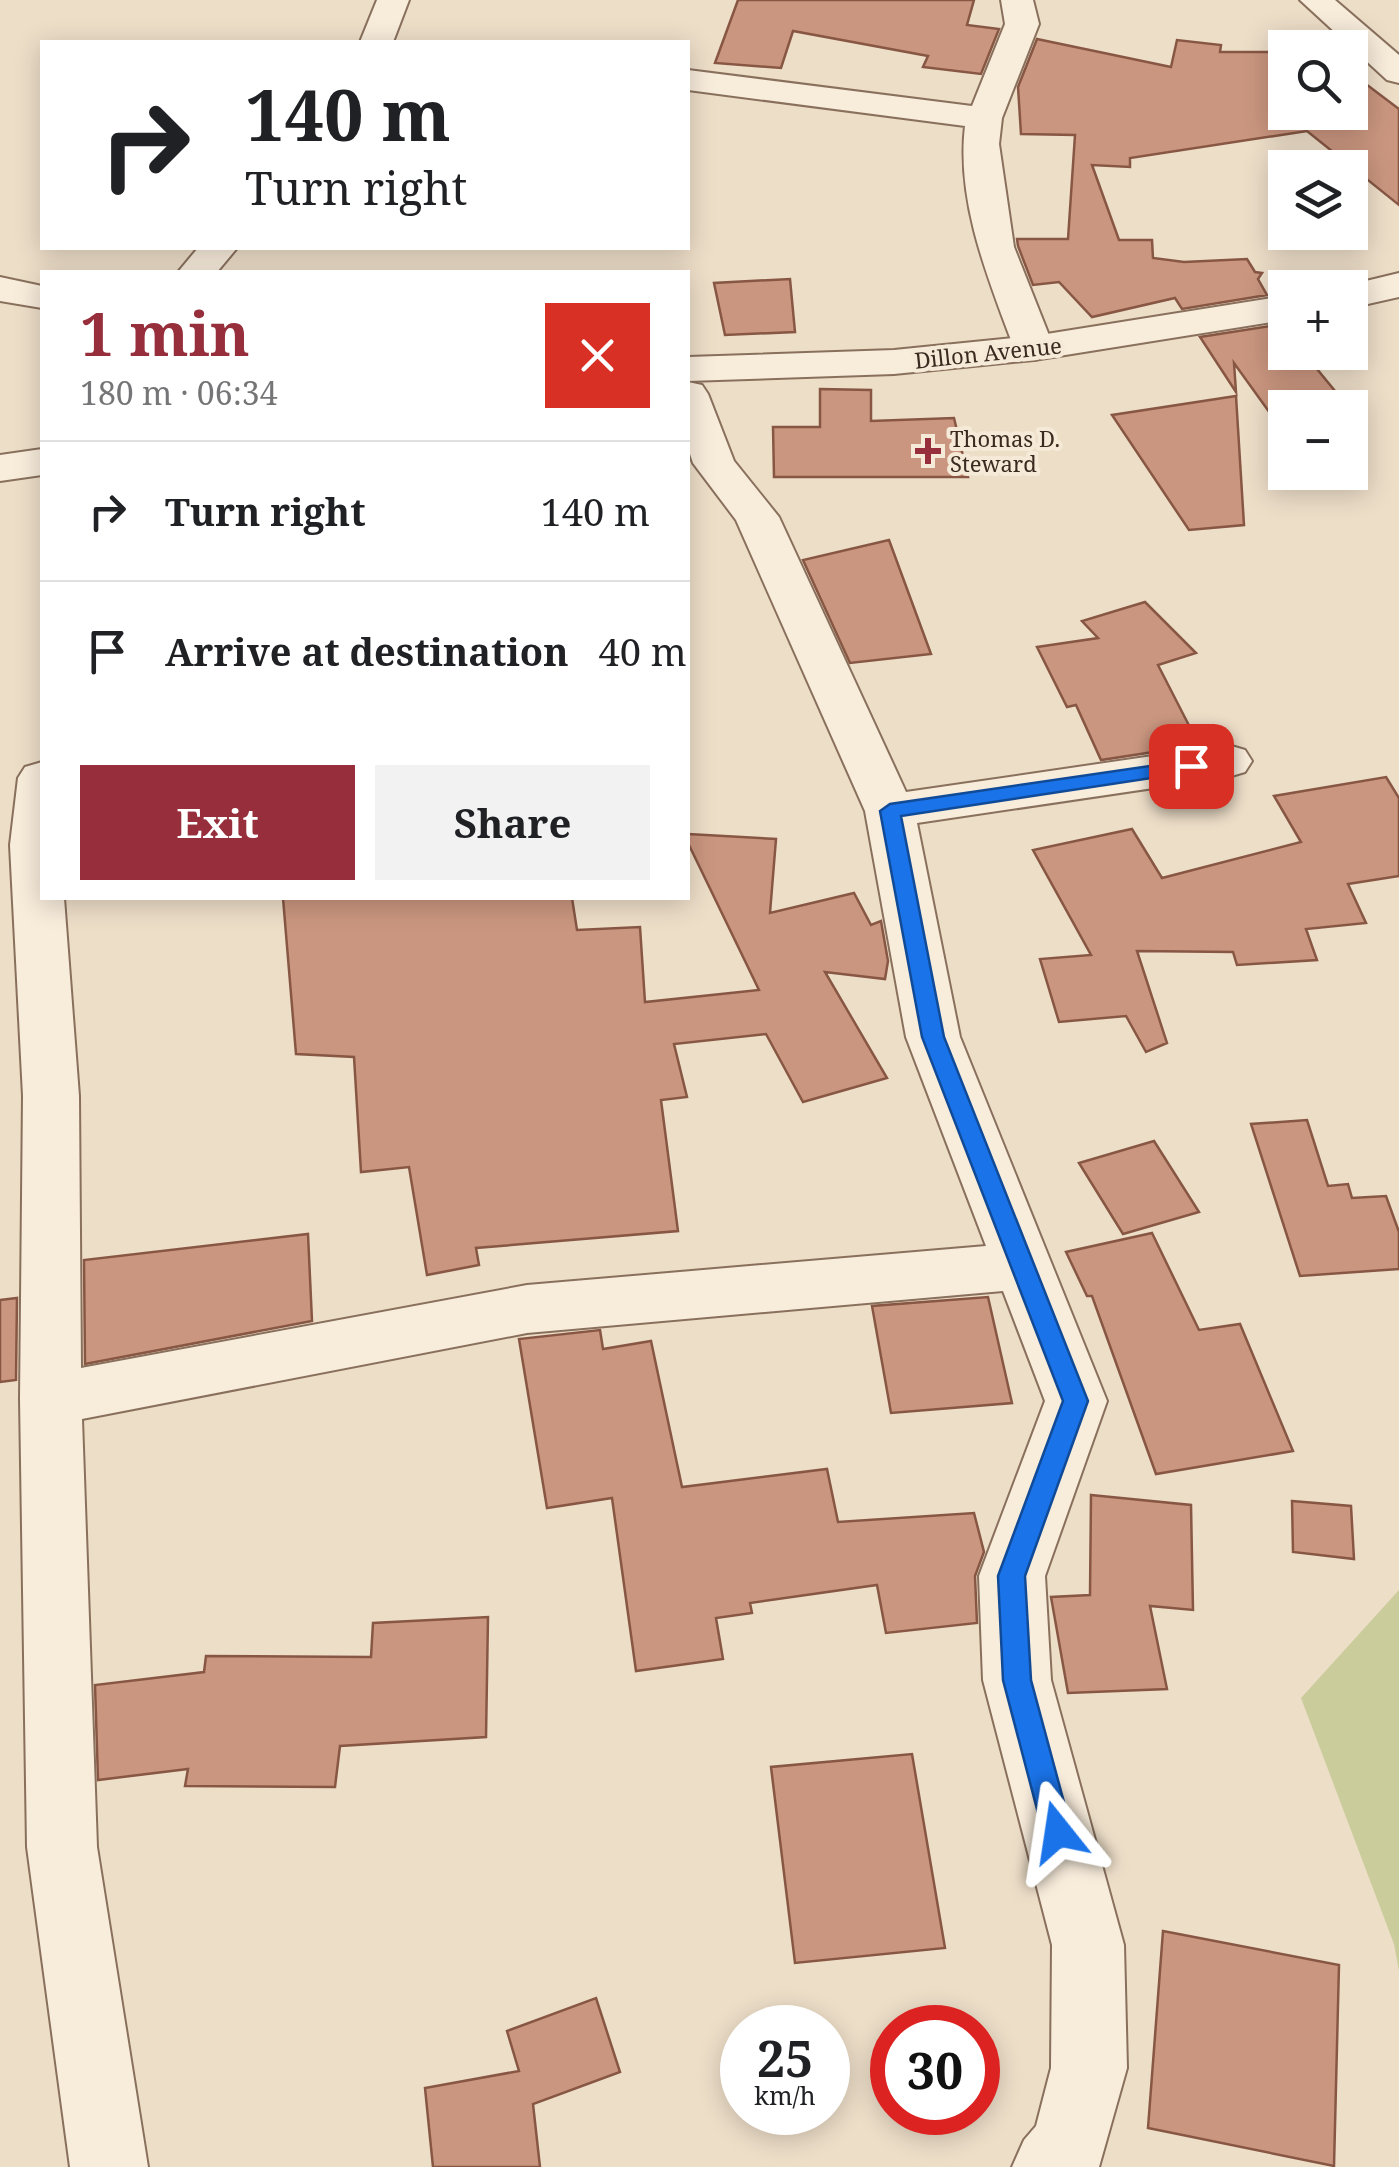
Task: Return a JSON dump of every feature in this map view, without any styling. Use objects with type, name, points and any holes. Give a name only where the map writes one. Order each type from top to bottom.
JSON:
[{"type":"street","points":[[379,40],[393,0]]},
{"type":"street","points":[[1017,0],[1022,24],[984,118],[980,144],[995,247],[1034,348]]},
{"type":"street","points":[[1316,0],[1399,73]]},
{"type":"street","points":[[690,80],[984,118]]},
{"type":"street","points":[[199,270],[216,250]]},
{"type":"street","points":[[1368,292],[1399,285]]},
{"type":"street","points":[[0,289],[40,297]]},
{"type":"street","name":"Dillon Avenue","points":[[690,369],[894,362],[1034,348],[1268,311]]},
{"type":"street","points":[[690,399],[714,463],[757,517],[890,811],[933,1037],[1076,1401],[1012,1576],[1017,1680],[1088,1945],[1089,2068],[1069,2147],[1051,2167]]},
{"type":"street","points":[[0,468],[40,462]]},
{"type":"street","points":[[890,811],[1228,761]]},
{"type":"street","points":[[40,809],[35,845],[51,1096],[51,1398],[62,1847],[109,2167]]},
{"type":"street","points":[[51,1398],[528,1309],[1021,1266]]},
{"type":"green space","points":[[1399,1590],[1399,1971],[1394,1944],[1301,1698]]},
{"type":"building","points":[[738,0],[974,0],[967,25],[999,29],[981,74],[923,67],[928,56],[793,31],[781,68],[715,63]]},
{"type":"building","points":[[1037,39],[1171,67],[1177,40],[1221,45],[1220,52],[1268,52],[1268,130],[1368,130],[1368,86],[1399,109],[1399,205],[1368,180],[1368,150],[1331,150],[1307,131],[1130,158],[1130,167],[1092,165],[1119,240],[1152,240],[1153,258],[1184,262],[1247,259],[1255,272],[1262,273],[1258,279],[1267,295],[1182,309],[1175,298],[1092,317],[1059,282],[1033,285],[1018,246],[1017,239],[1068,239],[1075,135],[1021,134],[1018,87]]},
{"type":"building","points":[[790,279],[795,332],[725,335],[714,283]]},
{"type":"building","points":[[1268,326],[1268,370],[1318,370],[1334,390],[1268,390],[1268,410],[1234,363],[1236,392],[1200,337]]},
{"type":"building","points":[[820,389],[871,390],[871,421],[954,418],[968,477],[774,477],[773,427],[820,427]]},
{"type":"building","points":[[1236,396],[1244,525],[1189,530],[1112,415]]},
{"type":"building","points":[[889,540],[931,654],[850,663],[803,560]]},
{"type":"building","points":[[1145,602],[1196,653],[1158,665],[1199,745],[1101,760],[1076,705],[1067,707],[1037,647],[1098,638],[1082,621]]},
{"type":"building","points":[[1386,777],[1399,798],[1399,876],[1348,884],[1366,923],[1306,929],[1317,960],[1237,965],[1233,952],[1137,951],[1167,1043],[1146,1052],[1126,1016],[1059,1022],[1040,959],[1091,955],[1033,850],[1132,829],[1162,878],[1301,842],[1274,796]]},
{"type":"building","points":[[690,834],[776,839],[770,913],[854,893],[871,925],[881,921],[888,961],[885,979],[825,972],[887,1078],[803,1102],[766,1034],[674,1044],[687,1097],[661,1100],[678,1231],[476,1248],[479,1265],[427,1275],[409,1167],[361,1172],[354,1057],[296,1054],[283,900],[572,900],[577,930],[640,927],[645,1002],[759,990],[690,847]]},
{"type":"building","points":[[1307,1120],[1328,1186],[1348,1184],[1352,1198],[1386,1196],[1399,1232],[1399,1269],[1300,1276],[1251,1124]]},
{"type":"building","points":[[1154,1141],[1199,1212],[1123,1234],[1079,1163]]},
{"type":"building","points":[[1152,1233],[1199,1330],[1240,1324],[1293,1451],[1156,1474],[1092,1296],[1087,1296],[1066,1252]]},
{"type":"building","points":[[308,1234],[312,1321],[85,1364],[84,1260]]},
{"type":"building","points":[[988,1297],[1012,1403],[891,1413],[872,1306]]},
{"type":"building","points":[[17,1298],[16,1380],[0,1382],[0,1300]]},
{"type":"building","points":[[600,1330],[603,1349],[651,1341],[682,1487],[827,1469],[838,1522],[974,1513],[984,1552],[975,1576],[977,1623],[886,1633],[877,1585],[750,1603],[752,1613],[716,1618],[723,1659],[636,1671],[612,1498],[547,1508],[519,1339]]},
{"type":"building","points":[[1091,1495],[1191,1505],[1193,1610],[1150,1606],[1167,1689],[1068,1693],[1051,1597],[1090,1595]]},
{"type":"building","points":[[1292,1501],[1351,1506],[1354,1559],[1293,1552]]},
{"type":"building","points":[[488,1617],[486,1737],[340,1746],[335,1787],[185,1786],[188,1769],[98,1780],[95,1685],[204,1672],[206,1656],[371,1657],[373,1623]]},
{"type":"building","points":[[912,1754],[945,1948],[795,1963],[771,1767]]},
{"type":"building","points":[[1163,1931],[1339,1965],[1334,2166],[1148,2128]]},
{"type":"building","points":[[596,1998],[620,2072],[533,2104],[540,2167],[433,2167],[425,2088],[519,2071],[507,2031]]},
{"type":"place","name":"Thomas D. Steward","points":[[928,451]]},
{"type":"route","points":[[1058,1832],[1017,1680],[1012,1576],[1076,1401],[933,1037],[890,811],[1191,766]]}]
